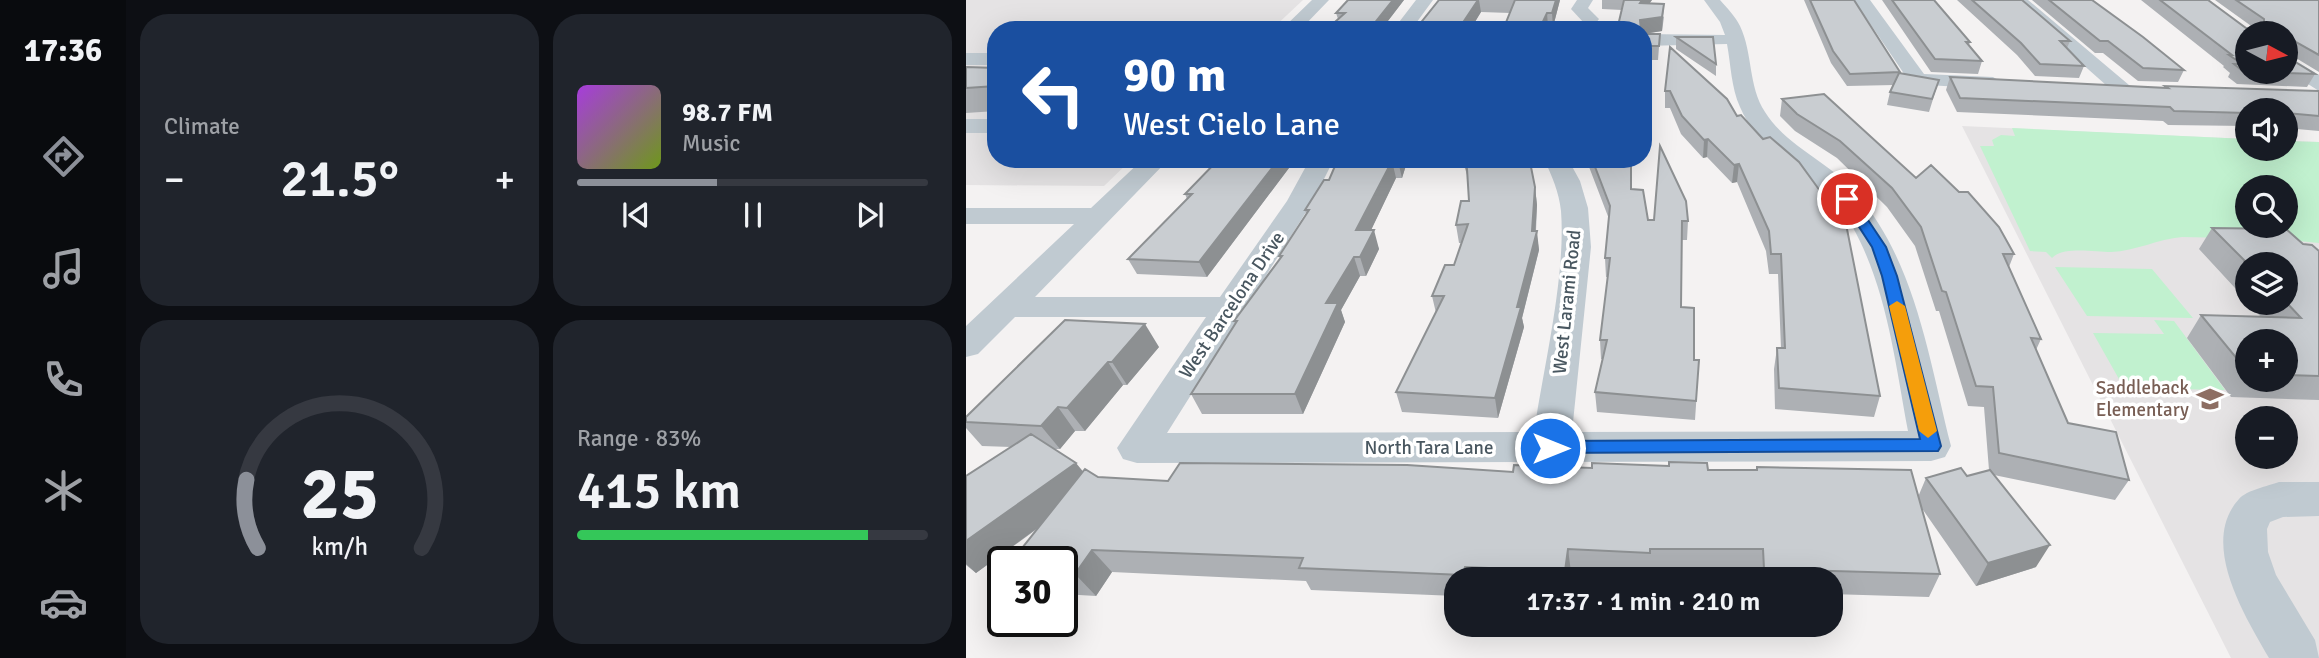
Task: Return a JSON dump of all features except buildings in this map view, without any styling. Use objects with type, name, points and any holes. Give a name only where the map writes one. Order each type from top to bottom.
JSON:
[{"type":"street","points":[[1299,21],[1321,0]]},
{"type":"street","points":[[1409,21],[1425,0]]},
{"type":"street","points":[[1585,0],[1579,9],[1590,19]]},
{"type":"street","points":[[1652,40],[1734,40],[1727,19],[1712,0]]},
{"type":"street","points":[[1862,0],[1918,80],[2013,84]]},
{"type":"street","points":[[2018,0],[2123,89]]},
{"type":"street","name":"North Tara Lane","points":[[1137,447],[1931,446],[1890,276],[1879,247],[1847,199],[1826,177],[1771,135],[1756,116],[1747,96],[1734,40]]},
{"type":"street","points":[[966,59],[987,60]]},
{"type":"street","points":[[2298,70],[2319,85]]},
{"type":"street","points":[[966,74],[987,74]]},
{"type":"street","points":[[2082,87],[2149,90]]},
{"type":"street","points":[[2293,96],[2319,97]]},
{"type":"street","points":[[966,126],[987,126]]},
{"type":"street","points":[[966,346],[1148,168]]},
{"type":"street","name":"West Barcelona Drive","points":[[1137,447],[1300,201],[1317,168]]},
{"type":"street","name":"West Larami Road","points":[[1550,448],[1576,247],[1574,208],[1560,168]]},
{"type":"street","points":[[966,216],[1099,216]]},
{"type":"street","points":[[1006,307],[1229,307]]},
{"type":"street","points":[[2297,658],[2248,567],[2243,537],[2248,518],[2264,504],[2297,496],[2319,499]]},
{"type":"shaded area","points":[[966,0],[1303,0],[1281,21],[987,21],[987,168],[1123,168],[1104,186],[966,185]]},
{"type":"shaded area","name":"Saddleback Elementary","points":[[1962,126],[2235,138],[2235,161],[2298,161],[2298,141],[2319,142],[2319,658],[2231,658]]},
{"type":"green space","points":[[2012,128],[2235,138],[2235,161],[2298,161],[2298,141],[2319,142],[2319,243],[2278,239],[2182,237],[2120,251],[2064,252],[2052,258],[2046,252],[2030,251],[1980,146],[1994,146],[1992,140],[2001,135],[2015,136]]},
{"type":"green space","points":[[2055,267],[2152,269],[2193,318],[2087,316]]},
{"type":"green space","points":[[2154,320],[2174,321],[2225,390],[2124,388],[2093,333],[2164,334]]},
{"type":"slow traffic","points":[[1897,306],[1928,431]]},
{"type":"place","name":"Saddleback Elementary","points":[[2210,399]]},
{"type":"route","points":[[1550,448],[1931,446],[1890,276],[1879,247],[1847,199]]}]
